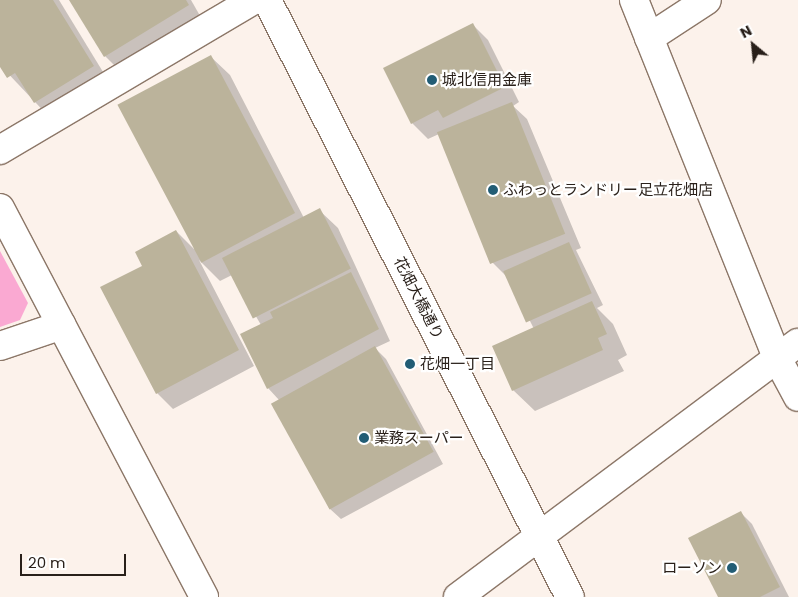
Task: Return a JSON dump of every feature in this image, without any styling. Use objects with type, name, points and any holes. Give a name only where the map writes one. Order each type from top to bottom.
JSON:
[{"type":"street","points":[[0,150],[254,0]]},
{"type":"street","name":"花畑大橋通り","points":[[267,0],[570,597]]},
{"type":"street","points":[[634,0],[649,38],[788,350],[798,397]]},
{"type":"street","points":[[649,38],[706,0]]},
{"type":"street","points":[[0,208],[204,597]]},
{"type":"street","points":[[0,346],[62,325]]},
{"type":"street","points":[[458,597],[788,350]]},
{"type":"shaded area","points":[[0,251],[28,303],[20,320],[0,327]]},
{"type":"building","points":[[0,0],[53,0],[94,66],[34,103],[15,73],[7,78],[0,67]]},
{"type":"building","points":[[69,0],[186,0],[189,5],[104,57]]},
{"type":"building","points":[[473,23],[505,87],[443,118],[438,110],[411,124],[383,68]]},
{"type":"building","points":[[211,55],[295,213],[201,263],[117,105]]},
{"type":"building","points":[[512,102],[565,234],[490,264],[437,132]]},
{"type":"building","points":[[320,208],[351,269],[253,319],[222,258]]},
{"type":"building","points":[[176,230],[239,350],[156,394],[100,287],[142,266],[135,252]]},
{"type":"building","points":[[569,242],[592,293],[526,322],[503,271]]},
{"type":"building","points":[[351,272],[379,329],[267,389],[240,334],[273,318],[270,312]]},
{"type":"building","points":[[592,301],[607,334],[598,338],[603,350],[512,391],[492,346]]},
{"type":"building","points":[[375,346],[434,452],[330,510],[271,404]]},
{"type":"building","points":[[741,511],[780,587],[760,597],[718,597],[688,538]]},
{"type":"place","name":"城北信用金庫","points":[[432,80]]},
{"type":"place","name":"ふわっとランドリー足立花畑店","points":[[493,190]]},
{"type":"place","name":"花畑一丁目","points":[[410,364]]},
{"type":"place","name":"業務スーパー","points":[[364,438]]},
{"type":"place","name":"ローソン","points":[[732,568]]}]
